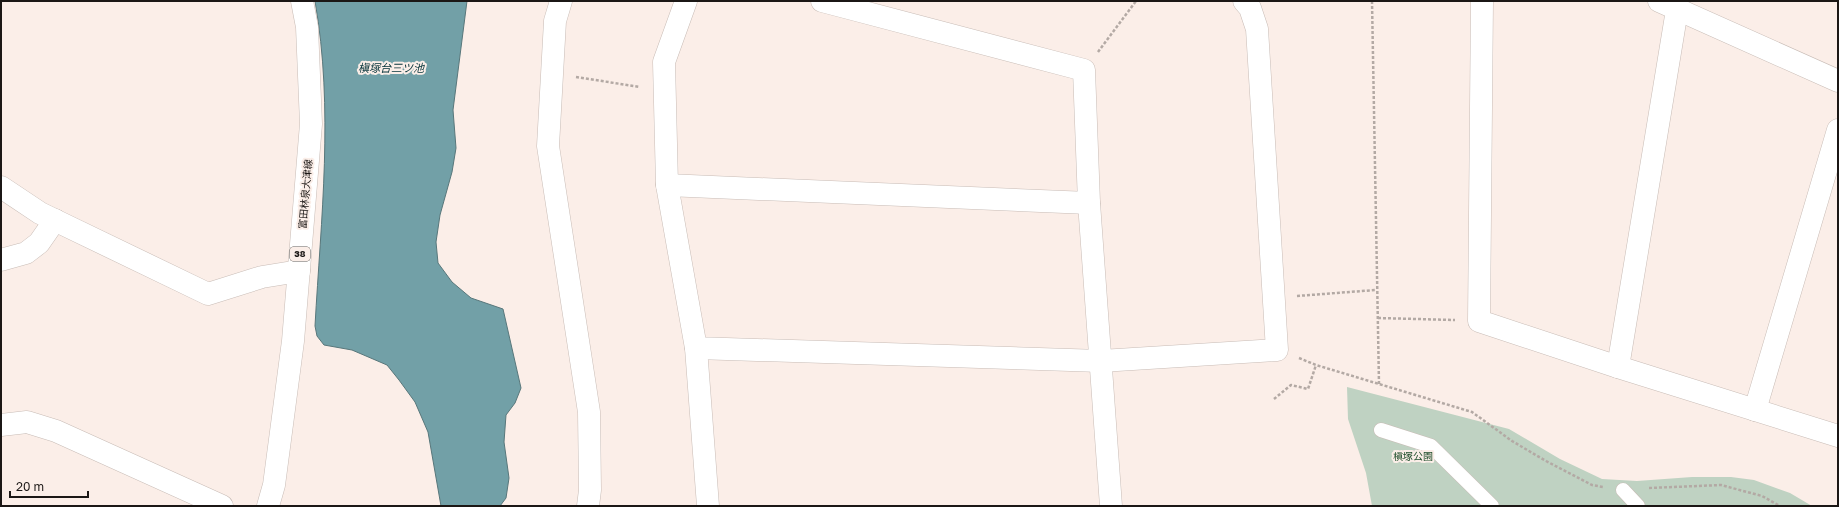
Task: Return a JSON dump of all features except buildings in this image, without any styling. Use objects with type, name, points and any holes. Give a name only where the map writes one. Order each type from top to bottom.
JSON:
[{"type":"street","name":"富田林泉大津線","points":[[268,506],[274,485],[294,341],[311,124],[307,28],[302,1]]},
{"type":"street","points":[[561,1],[555,21],[548,146],[589,412],[590,490],[588,506]]},
{"type":"street","points":[[686,1],[664,62],[666,184],[696,348],[708,506]]},
{"type":"street","points":[[822,1],[1084,70],[1089,203],[1110,506]]},
{"type":"street","points":[[696,348],[1101,361],[1277,350],[1257,29],[1250,8],[1244,1]]},
{"type":"street","points":[[1482,1],[1480,321],[1618,367],[1838,436]]},
{"type":"street","points":[[1618,367],[1668,6],[1838,81]]},
{"type":"street","points":[[1755,410],[1838,130]]},
{"type":"street","points":[[666,184],[1089,203]]},
{"type":"street","points":[[1,187],[40,213],[208,294],[262,277],[299,271]]},
{"type":"street","points":[[1,260],[26,253],[39,243],[55,220]]},
{"type":"street","points":[[1,425],[27,422],[56,431],[222,506]]},
{"type":"lane","points":[[1381,430],[1431,446],[1492,506]]},
{"type":"lane","points":[[1623,490],[1638,506]]},
{"type":"path","points":[[1084,70],[1136,1]]},
{"type":"path","points":[[1372,1],[1376,290],[1379,384]]},
{"type":"path","points":[[552,74],[665,91]]},
{"type":"path","points":[[1274,298],[1376,290]]},
{"type":"path","points":[[1378,318],[1480,321]]},
{"type":"path","points":[[1277,350],[1316,365],[1472,412],[1512,441],[1592,485],[1623,490],[1721,485],[1762,496],[1780,506]]},
{"type":"path","points":[[1274,400],[1291,385],[1308,389],[1316,365]]},
{"type":"green space","name":"槇塚公園","points":[[1347,387],[1509,429],[1560,459],[1602,479],[1637,481],[1692,477],[1731,477],[1754,480],[1790,493],[1812,506],[1372,506],[1366,473],[1348,419]]},
{"type":"water","name":"槇塚台三ツ池","points":[[315,1],[467,1],[453,110],[456,148],[452,172],[440,215],[436,242],[438,263],[452,282],[471,298],[503,309],[521,388],[515,403],[506,415],[504,442],[509,478],[506,498],[500,506],[441,506],[428,432],[415,402],[399,380],[387,365],[352,350],[324,345],[317,336],[315,326],[323,204],[325,123],[321,42]]}]
